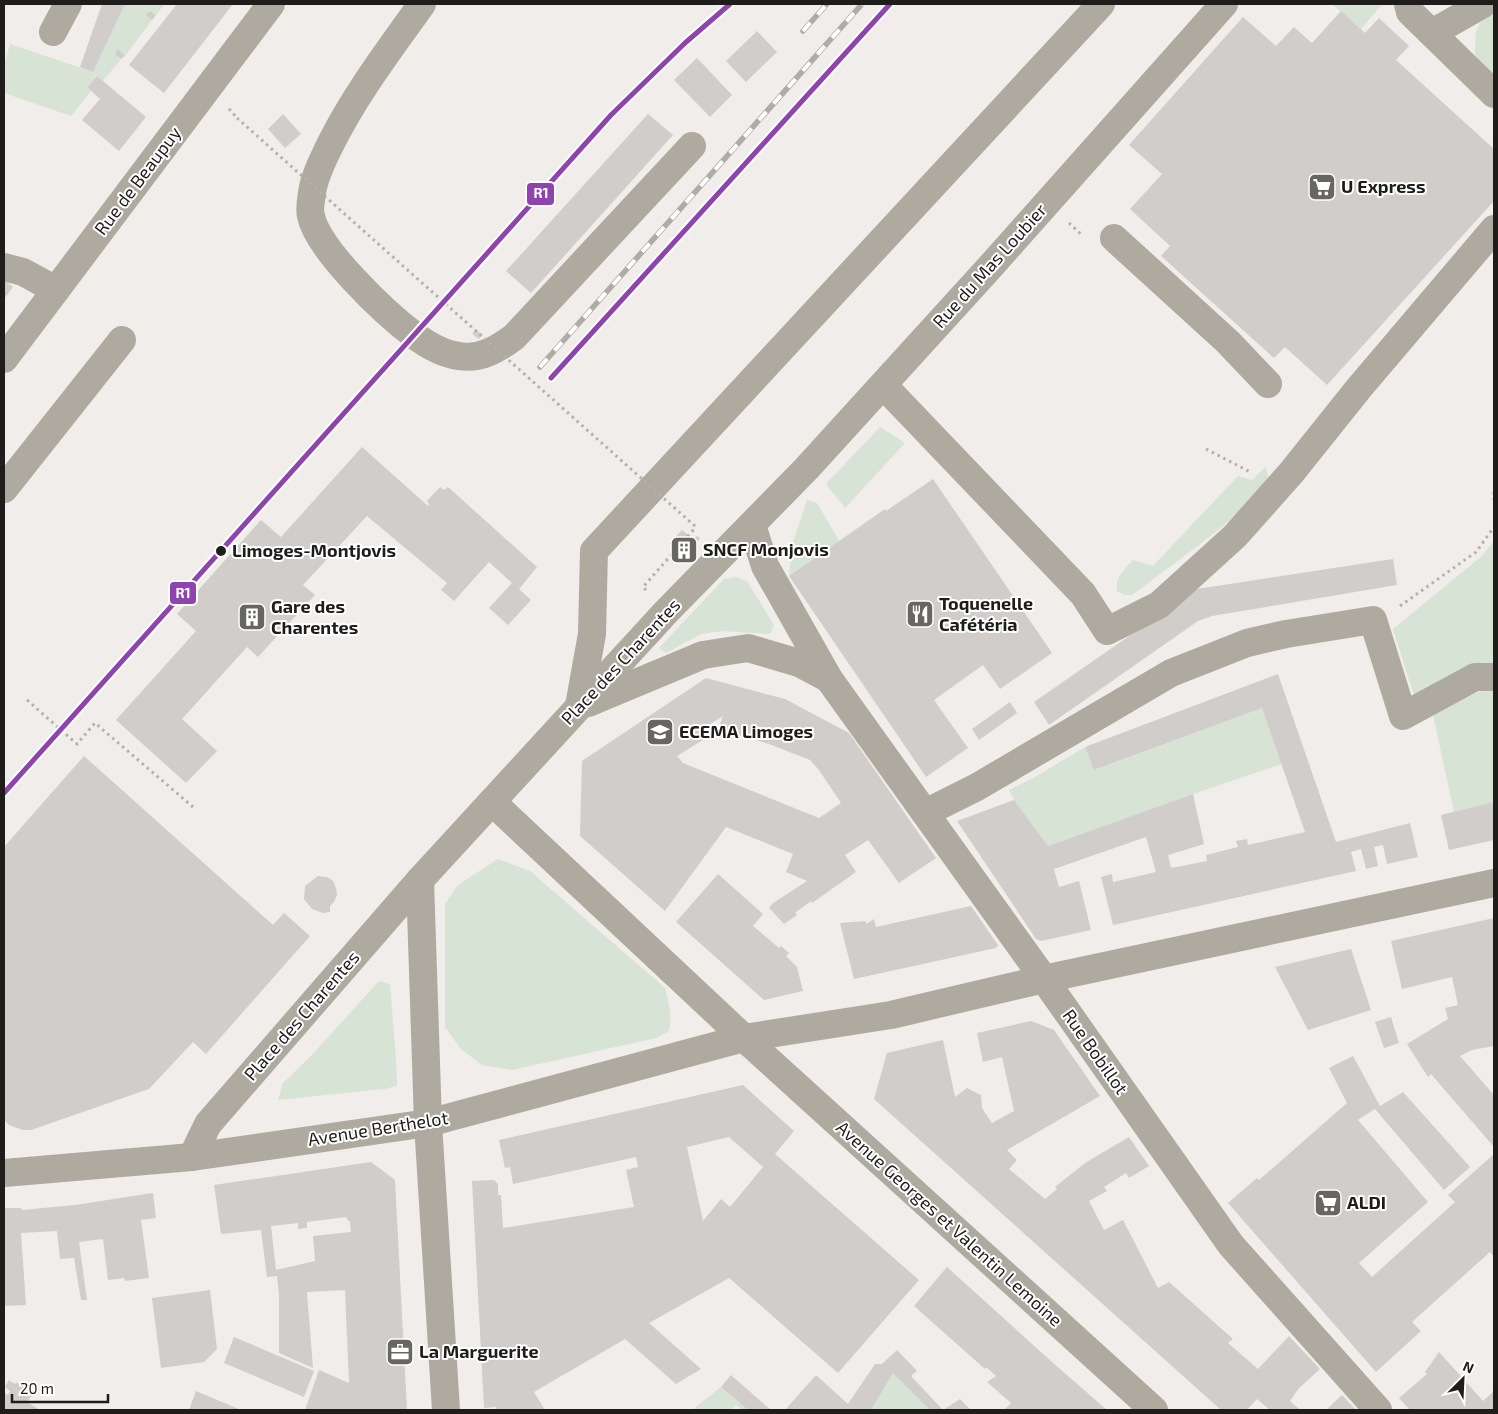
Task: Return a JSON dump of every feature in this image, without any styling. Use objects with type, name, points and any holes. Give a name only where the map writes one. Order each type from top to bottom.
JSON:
[{"type":"street","points":[[53,32],[68,4]]},
{"type":"street","name":"Rue de Beaupuy","points":[[4,358],[271,4]]},
{"type":"street","points":[[422,4],[370,77],[342,121],[320,166],[312,192],[310,216],[318,234],[352,278],[414,336],[438,350],[459,356],[481,356],[500,347],[514,337],[692,146]]},
{"type":"street","points":[[579,706],[592,634],[594,551],[1101,4]]},
{"type":"street","name":"Rue du Mas Loubier","points":[[752,525],[990,267],[1224,4]]},
{"type":"street","points":[[1408,4],[1410,12],[1494,94]]},
{"type":"street","points":[[1432,33],[1446,4]]},
{"type":"street","points":[[1432,33],[1454,4]]},
{"type":"street","points":[[1432,33],[1467,4]]},
{"type":"street","points":[[1432,33],[1483,4]]},
{"type":"street","points":[[882,385],[1084,594],[1106,631],[1159,605],[1235,536],[1291,473],[1359,388],[1494,229]]},
{"type":"street","points":[[1102,240],[1232,346],[1268,384]]},
{"type":"street","points":[[4,267],[23,272],[56,290]]},
{"type":"street","points":[[4,489],[122,340]]},
{"type":"street","name":"Place des Charentes","points":[[192,1157],[208,1124],[420,880],[666,612],[752,525]]},
{"type":"street","name":"Rue Bobillot","points":[[752,525],[765,566],[829,679],[1044,979],[1231,1245],[1378,1410]]},
{"type":"street","points":[[926,813],[977,787],[1171,674],[1246,643],[1286,634],[1373,620],[1403,716],[1475,677],[1494,677]]},
{"type":"street","name":"Rue Bobillot","points":[[579,706],[703,654],[748,648],[799,663],[829,679]]},
{"type":"street","points":[[492,802],[744,1038]]},
{"type":"street","points":[[420,880],[428,1123],[446,1410]]},
{"type":"street","name":"Avenue Berthelot","points":[[4,1173],[192,1157],[428,1123],[744,1038],[891,1015],[1044,979],[1494,883]]},
{"type":"street","name":"Avenue Georges et Valentin Lemoine","points":[[744,1038],[1154,1410]]},
{"type":"path","points":[[237,118],[696,527]]},
{"type":"path","points":[[1066,221],[1102,240]]},
{"type":"path","points":[[1206,449],[1247,472]]},
{"type":"path","points":[[1494,492],[1494,500]]},
{"type":"path","points":[[1373,620],[1398,607],[1476,552],[1494,527]]},
{"type":"path","points":[[27,700],[77,744],[95,723],[193,807]]},
{"type":"green space","points":[[125,4],[165,4],[156,15],[150,11],[147,15],[152,20],[125,56],[118,50],[115,54],[121,59],[103,81],[96,76],[87,87],[91,91],[71,116],[4,93],[4,66],[10,44],[93,72]]},
{"type":"green space","points":[[1332,4],[1382,4],[1361,29]]},
{"type":"green space","points":[[1494,8],[1494,83],[1475,60],[1475,47],[1476,32],[1480,23]]},
{"type":"green space","points":[[880,427],[905,443],[845,508],[826,484]]},
{"type":"green space","points":[[1266,467],[1268,477],[1257,499],[1132,595],[1125,595],[1117,591],[1119,578],[1133,560],[1153,566],[1238,476],[1252,480]]},
{"type":"green space","points":[[807,500],[817,503],[839,541],[789,576],[793,542]]},
{"type":"green space","points":[[1494,541],[1494,663],[1472,668],[1414,695],[1393,629],[1482,556]]},
{"type":"green space","points":[[736,577],[747,581],[774,625],[770,634],[722,631],[701,634],[666,653],[659,648],[724,579]]},
{"type":"green space","points":[[1494,690],[1494,802],[1454,812],[1433,715],[1478,692]]},
{"type":"green space","points":[[1262,708],[1282,764],[1048,846],[1014,800],[1009,790],[1085,747],[1095,770]]},
{"type":"green space","points":[[498,859],[530,871],[665,988],[670,1010],[669,1031],[656,1038],[512,1070],[482,1065],[461,1049],[445,1027],[445,904],[458,885]]},
{"type":"green space","points":[[379,981],[390,984],[397,1086],[278,1100],[283,1083],[311,1056]]},
{"type":"green space","points":[[893,1373],[930,1410],[871,1410]]},
{"type":"green space","points":[[721,1387],[748,1410],[742,1410],[736,1405],[730,1410],[692,1410]]},
{"type":"building","points":[[102,4],[125,4],[93,72],[80,67]]},
{"type":"building","points":[[177,4],[233,4],[164,93],[129,65]]},
{"type":"building","points":[[150,11],[156,15],[152,20],[146,15]]},
{"type":"building","name":"U Express","points":[[1341,11],[1365,33],[1379,18],[1409,46],[1396,60],[1494,149],[1494,201],[1327,385],[1285,347],[1274,358],[1161,256],[1170,246],[1130,209],[1162,174],[1129,145],[1243,17],[1276,46],[1294,27],[1312,43]]},
{"type":"building","points":[[757,31],[777,52],[746,82],[726,61]]},
{"type":"building","points":[[118,49],[125,56],[121,59],[115,54]]},
{"type":"building","points":[[697,58],[732,95],[710,117],[674,80]]},
{"type":"building","points":[[97,76],[146,117],[119,151],[82,120],[100,99],[87,87]]},
{"type":"building","points":[[283,114],[301,134],[285,148],[268,129]]},
{"type":"building","points":[[648,114],[673,135],[531,293],[506,271]]},
{"type":"building","points":[[4,280],[13,287],[4,299]]},
{"type":"building","points":[[476,329],[482,335],[479,339],[472,334]]},
{"type":"building","name":"Gare des Charentes","points":[[362,447],[428,506],[427,501],[440,487],[444,490],[448,487],[537,567],[519,589],[531,600],[508,625],[489,608],[512,583],[489,562],[454,601],[441,590],[447,583],[367,516],[303,585],[315,595],[258,657],[247,647],[182,719],[217,751],[186,783],[116,720],[196,631],[177,614],[261,520],[281,537]]},
{"type":"building","name":"Toquenelle Cafétéria","points":[[933,479],[1052,653],[1000,689],[983,665],[934,700],[968,748],[926,777],[789,576],[885,509],[886,511]]},
{"type":"building","name":"SNCF Monjovis","points":[[682,530],[693,539],[697,536],[700,538],[685,556],[670,543]]},
{"type":"building","points":[[1393,559],[1397,585],[1212,616],[1198,621],[1049,725],[1034,702],[1197,589]]},
{"type":"building","points":[[1278,674],[1336,842],[1410,823],[1418,857],[1387,864],[1383,845],[1374,847],[1378,866],[1366,869],[1361,849],[1351,852],[1356,871],[1113,925],[1101,877],[1112,874],[1113,882],[1156,872],[1146,837],[1054,869],[1059,887],[1079,881],[1091,930],[1041,941],[1036,939],[957,821],[1014,800],[1048,846],[1193,794],[1204,844],[1168,855],[1171,868],[1207,861],[1206,855],[1238,847],[1236,841],[1247,839],[1248,845],[1305,832],[1262,708],[1094,770],[1085,747]]},
{"type":"building","points":[[706,678],[785,699],[849,733],[936,858],[899,883],[868,840],[845,855],[856,872],[812,903],[811,901],[795,913],[797,915],[784,924],[769,908],[773,903],[807,881],[786,872],[793,854],[726,827],[665,911],[580,836],[582,761]],"holes":[[[723,716],[718,729],[769,744],[810,760],[841,803],[819,818],[683,763],[677,756],[711,735],[706,727]]]},
{"type":"building","points":[[1010,702],[1017,713],[979,740],[972,729]]},
{"type":"building","points":[[84,756],[273,925],[284,913],[310,936],[206,1054],[193,1042],[149,1089],[31,1130],[23,1130],[9,1125],[4,1120],[4,847]]},
{"type":"building","points":[[1494,802],[1494,840],[1449,850],[1441,815]]},
{"type":"building","points":[[718,874],[763,914],[753,926],[779,948],[781,946],[789,953],[786,956],[797,967],[803,991],[764,1000],[676,922]]},
{"type":"building","points":[[318,876],[327,877],[333,881],[336,888],[337,895],[330,906],[330,912],[323,913],[312,909],[304,899],[305,886]]},
{"type":"building","points":[[971,906],[998,945],[996,948],[854,979],[840,923],[866,921],[866,924],[874,919],[876,927]]},
{"type":"building","points":[[1494,918],[1494,1046],[1472,1050],[1460,1056],[1494,1095],[1494,1147],[1431,1074],[1428,1077],[1407,1044],[1448,1019],[1445,1008],[1458,1005],[1452,977],[1402,989],[1391,941]]},
{"type":"building","points":[[1351,949],[1371,1010],[1308,1030],[1275,967]]},
{"type":"building","points":[[1391,1017],[1399,1043],[1384,1048],[1375,1022]]},
{"type":"building","points":[[1031,1021],[1054,1030],[1100,1096],[1007,1150],[1017,1160],[1009,1169],[1045,1199],[1057,1189],[1055,1187],[1085,1163],[1129,1137],[1149,1166],[1129,1178],[1126,1173],[1104,1187],[1107,1191],[1089,1201],[1104,1230],[1123,1220],[1158,1288],[1169,1282],[1233,1339],[1228,1343],[1258,1369],[1289,1336],[1320,1369],[1299,1388],[1290,1401],[1300,1410],[1270,1410],[1257,1399],[1247,1410],[1221,1410],[874,1099],[887,1053],[943,1040],[955,1097],[967,1088],[981,1095],[982,1108],[992,1123],[1014,1111],[1002,1057],[983,1062],[977,1033]]},
{"type":"building","points":[[1353,1056],[1380,1106],[1403,1092],[1470,1167],[1444,1190],[1375,1109],[1358,1120],[1428,1202],[1359,1263],[1372,1277],[1455,1202],[1448,1195],[1494,1154],[1494,1257],[1490,1252],[1412,1322],[1421,1331],[1376,1372],[1228,1203],[1257,1178],[1259,1180],[1347,1103],[1329,1068]]},
{"type":"building","points":[[743,1085],[794,1131],[775,1154],[919,1280],[838,1373],[729,1278],[649,1323],[701,1369],[676,1384],[625,1339],[534,1392],[545,1410],[496,1410],[496,1407],[484,1408],[472,1181],[494,1180],[498,1184],[498,1195],[501,1195],[503,1228],[634,1207],[626,1170],[638,1167],[636,1157],[513,1184],[510,1167],[505,1168],[499,1140]],"holes":[[[729,1137],[763,1167],[730,1207],[721,1199],[703,1221],[687,1147]]]},
{"type":"building","points":[[371,1162],[395,1180],[407,1410],[305,1410],[319,1370],[349,1383],[345,1290],[307,1292],[313,1368],[279,1353],[279,1295],[277,1276],[267,1277],[261,1230],[221,1234],[214,1185]],"holes":[[[346,1217],[350,1221],[351,1232],[313,1236],[315,1261],[276,1270],[271,1226],[298,1223],[298,1229],[307,1228],[307,1222]]]},
{"type":"building","points":[[153,1193],[156,1218],[141,1220],[149,1278],[125,1281],[124,1278],[108,1280],[103,1239],[79,1242],[87,1300],[81,1300],[74,1258],[60,1259],[57,1231],[21,1233],[26,1305],[5,1306],[4,1208],[21,1208],[22,1210],[75,1205]]},
{"type":"building","points":[[947,1267],[1107,1410],[1004,1410],[1011,1403],[987,1382],[996,1376],[986,1367],[985,1369],[914,1306]]},
{"type":"building","points":[[210,1290],[217,1349],[204,1362],[161,1368],[152,1298]]},
{"type":"building","points":[[234,1337],[314,1371],[304,1397],[224,1363]]},
{"type":"building","points":[[897,1350],[917,1371],[911,1376],[943,1410],[930,1410],[893,1373],[871,1410],[785,1410],[816,1375],[848,1404],[875,1364],[882,1364]]},
{"type":"building","points":[[1439,1352],[1483,1401],[1494,1391],[1494,1410],[1410,1410],[1399,1398],[1427,1374],[1425,1372]]},
{"type":"building","points":[[731,1375],[771,1410],[748,1410],[721,1387]]},
{"type":"building","points":[[9,1380],[34,1392],[27,1402],[40,1410],[4,1410],[4,1393],[8,1395],[10,1391],[5,1387]]},
{"type":"building","points":[[196,1391],[241,1410],[189,1410]]},
{"type":"building","points":[[1342,1395],[1356,1410],[1326,1410]]},
{"type":"building","points":[[960,1399],[971,1410],[943,1410]]},
{"type":"railway","points":[[803,31],[827,4]]},
{"type":"railway","points":[[540,367],[862,4]]},
{"type":"railway","points":[[834,66],[862,35]]},
{"type":"railway","points":[[551,378],[580,347]]},
{"type":"transit line","name":"R1","points":[[4,793],[611,115],[685,43],[730,4]]},
{"type":"transit line","name":"R1","points":[[551,378],[890,4]]},
{"type":"place","name":"U Express","points":[[1322,187]]},
{"type":"place","name":"SNCF Monjovis","points":[[684,550]]},
{"type":"place","name":"Limoges-Montjovis","points":[[221,551]]},
{"type":"place","name":"Toquenelle Cafétéria","points":[[920,614]]},
{"type":"place","name":"Gare des Charentes","points":[[252,617]]},
{"type":"place","name":"ECEMA Limoges","points":[[660,732]]},
{"type":"place","name":"ALDI","points":[[1328,1203]]},
{"type":"place","name":"La Marguerite","points":[[400,1352]]}]
